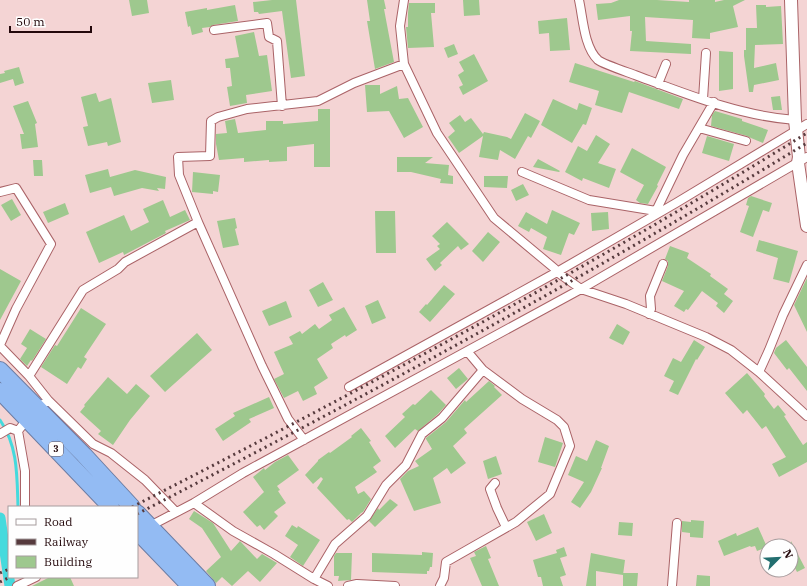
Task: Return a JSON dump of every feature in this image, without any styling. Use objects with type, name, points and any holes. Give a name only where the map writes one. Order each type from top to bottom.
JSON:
[{"type":"highway","name":"3","points":[[0,370],[21,422],[131,506]]},
{"type":"highway","name":"3","points":[[0,391],[21,422],[110,506]]},
{"type":"highway","points":[[138,515],[144,529],[190,586]]},
{"type":"highway","points":[[144,529],[207,586]]},
{"type":"street","points":[[404,0],[400,26],[404,64],[437,133],[494,218],[557,272],[581,289],[650,311],[731,350],[759,372],[807,416]]},
{"type":"street","points":[[579,0],[587,43],[598,60],[658,84],[741,111],[782,119],[795,126]]},
{"type":"street","points":[[790,0],[795,126],[799,156],[802,160],[807,226]]},
{"type":"street","points":[[214,30],[266,23],[269,37],[277,42],[282,106]]},
{"type":"street","points":[[704,99],[706,53]]},
{"type":"street","points":[[304,440],[288,419],[262,366],[198,222],[179,175],[178,157],[210,156],[211,121],[218,117],[247,109],[318,101],[354,82],[404,64]]},
{"type":"street","points":[[658,84],[666,64]]},
{"type":"street","points":[[522,172],[589,200],[656,211],[683,155],[714,102]]},
{"type":"street","points":[[348,387],[557,272],[676,203],[795,126],[807,124]]},
{"type":"street","points":[[699,128],[746,141]]},
{"type":"street","points":[[144,529],[194,503],[243,473],[581,289],[802,160]]},
{"type":"street","points":[[0,192],[16,188],[51,244],[16,309],[0,346],[29,376]]},
{"type":"street","points":[[25,506],[25,471],[21,422],[29,376],[83,290],[118,269],[125,262],[198,222]]},
{"type":"street","points":[[650,311],[650,296],[663,264]]},
{"type":"street","points":[[759,372],[783,315],[807,265]]},
{"type":"street","points":[[440,586],[444,578],[446,562],[516,522],[550,494],[570,446],[564,427],[557,420],[522,399],[483,370],[467,351]]},
{"type":"street","points":[[314,579],[335,544],[367,516],[386,485],[406,465],[422,434],[442,418],[483,370]]},
{"type":"street","points":[[21,422],[93,444],[111,453],[145,480],[176,512]]},
{"type":"street","points":[[495,483],[490,489],[506,527]]},
{"type":"street","points":[[194,503],[233,531],[328,586]]},
{"type":"street","points":[[672,586],[677,523]]},
{"type":"street","points":[[19,585],[32,580]]},
{"type":"street","points":[[348,586],[357,584],[395,586]]},
{"type":"building","points":[[129,0],[147,0],[149,13],[132,16]]},
{"type":"building","points":[[296,0],[305,76],[291,78],[282,11],[259,14],[258,12],[254,12],[253,2]]},
{"type":"building","points":[[367,0],[384,0],[386,9],[384,9],[394,62],[375,69],[367,21],[370,21]]},
{"type":"building","points":[[463,0],[479,0],[480,15],[464,16]]},
{"type":"building","points":[[619,0],[689,2],[689,0],[715,0],[715,2],[724,0],[745,0],[733,6],[738,27],[710,33],[710,39],[692,38],[693,20],[645,17],[646,41],[691,44],[691,54],[630,51],[632,31],[630,31],[630,16],[598,20],[596,4],[611,3]]},
{"type":"building","points":[[409,3],[435,3],[435,13],[431,13],[434,47],[408,48],[406,27],[408,27]]},
{"type":"building","points":[[235,5],[238,21],[202,28],[203,32],[192,35],[190,26],[188,27],[185,12]]},
{"type":"building","points":[[756,5],[766,5],[766,7],[781,6],[783,44],[755,45],[754,68],[776,63],[779,80],[754,85],[753,92],[749,92],[744,50],[746,50],[746,28],[757,28]]},
{"type":"building","points":[[567,18],[570,50],[550,51],[549,33],[539,34],[538,21]]},
{"type":"building","points":[[254,32],[259,56],[267,55],[272,91],[246,95],[247,103],[230,106],[227,87],[232,86],[230,68],[226,68],[225,59],[239,57],[235,36]]},
{"type":"building","points":[[454,44],[458,54],[448,58],[444,48]]},
{"type":"building","points":[[719,51],[733,52],[733,89],[719,91]]},
{"type":"building","points":[[474,54],[488,81],[463,95],[459,87],[463,85],[458,75],[464,71],[459,62]]},
{"type":"building","points":[[575,63],[634,82],[635,81],[683,99],[679,109],[629,92],[622,113],[595,105],[599,91],[569,82]]},
{"type":"building","points":[[19,67],[24,83],[15,86],[13,79],[0,83],[0,74],[5,73],[4,71]]},
{"type":"building","points":[[171,80],[174,100],[152,103],[148,83]]},
{"type":"building","points":[[365,85],[380,85],[380,94],[397,86],[399,99],[408,98],[423,127],[404,138],[389,111],[367,112]]},
{"type":"building","points":[[96,93],[99,102],[111,98],[121,142],[108,146],[107,142],[88,146],[83,127],[88,126],[81,97]]},
{"type":"building","points":[[780,96],[782,110],[773,110],[771,97]]},
{"type":"building","points":[[553,99],[577,110],[579,103],[592,108],[586,125],[583,124],[572,143],[541,125]]},
{"type":"building","points":[[28,101],[37,123],[35,124],[38,147],[22,149],[20,134],[24,134],[13,106]]},
{"type":"building","points":[[318,109],[330,109],[330,167],[314,167],[314,144],[287,147],[287,161],[269,162],[269,160],[244,162],[244,158],[219,160],[216,134],[227,133],[225,121],[235,119],[238,133],[266,130],[266,121],[283,121],[283,124],[318,121]]},
{"type":"building","points":[[715,111],[742,119],[742,121],[768,130],[763,143],[747,136],[711,126],[712,115]]},
{"type":"building","points":[[525,113],[540,121],[531,138],[528,136],[515,159],[500,150],[498,160],[479,157],[483,136],[459,153],[448,137],[455,131],[449,123],[460,115],[465,122],[471,118],[483,134],[484,132],[511,139]]},
{"type":"building","points":[[596,135],[610,144],[598,163],[616,169],[609,188],[583,178],[582,181],[565,172],[578,146],[587,151]]},
{"type":"building","points":[[707,136],[734,144],[729,161],[702,153]]},
{"type":"building","points":[[632,148],[666,167],[648,204],[640,203],[636,200],[644,185],[620,172]]},
{"type":"building","points":[[397,157],[433,157],[425,163],[449,165],[448,175],[453,176],[453,184],[440,183],[441,179],[411,172],[397,172]]},
{"type":"building","points":[[538,159],[560,171],[533,167]]},
{"type":"building","points":[[33,160],[42,160],[43,176],[34,176]]},
{"type":"building","points":[[108,169],[110,177],[135,170],[166,177],[165,189],[157,188],[159,191],[142,188],[114,196],[111,187],[90,193],[85,175]]},
{"type":"building","points":[[193,172],[220,175],[218,192],[213,191],[213,194],[192,192]]},
{"type":"building","points":[[484,176],[508,176],[507,188],[484,187]]},
{"type":"building","points":[[523,184],[529,195],[516,201],[511,190]]},
{"type":"building","points":[[751,196],[772,203],[769,212],[763,210],[753,237],[740,232],[749,206],[746,205],[748,198]]},
{"type":"building","points":[[12,199],[21,215],[11,221],[1,205]]},
{"type":"building","points":[[163,200],[170,217],[185,210],[190,220],[165,231],[166,233],[124,255],[123,252],[99,263],[86,232],[124,215],[131,231],[149,222],[143,209]]},
{"type":"building","points":[[65,203],[69,214],[48,223],[43,212]]},
{"type":"building","points":[[552,210],[580,223],[574,235],[569,233],[561,255],[543,249],[547,237],[531,228],[529,232],[518,226],[526,212],[547,224]]},
{"type":"building","points":[[375,211],[395,211],[396,253],[376,253]]},
{"type":"building","points":[[608,212],[609,229],[592,231],[591,213]]},
{"type":"building","points":[[235,218],[237,228],[235,229],[239,245],[223,248],[217,221]]},
{"type":"building","points":[[447,222],[469,244],[461,250],[458,246],[440,263],[442,265],[435,271],[426,259],[440,249],[437,246],[440,244],[432,236]]},
{"type":"building","points":[[488,232],[500,242],[483,262],[472,251]]},
{"type":"building","points":[[759,240],[798,251],[789,283],[773,279],[778,258],[756,251]]},
{"type":"building","points":[[670,246],[689,253],[687,258],[711,274],[710,276],[728,289],[724,294],[733,301],[724,313],[716,306],[718,303],[702,291],[688,310],[686,309],[684,312],[674,306],[684,291],[662,281],[668,266],[668,261],[665,259]]},
{"type":"building","points":[[0,269],[21,281],[0,320]]},
{"type":"building","points":[[807,278],[807,332],[794,305]]},
{"type":"building","points":[[323,282],[333,300],[318,307],[309,290]]},
{"type":"building","points":[[444,285],[455,294],[430,322],[419,312]]},
{"type":"building","points":[[378,300],[386,318],[372,324],[365,306]]},
{"type":"building","points":[[286,301],[292,317],[269,326],[262,311]]},
{"type":"building","points":[[344,307],[357,330],[346,337],[345,335],[331,344],[333,348],[317,359],[328,378],[314,387],[317,394],[303,401],[298,391],[284,398],[274,379],[284,374],[274,352],[293,344],[289,337],[300,331],[302,334],[315,324],[319,329],[332,320],[329,315]]},
{"type":"building","points":[[81,308],[106,324],[84,357],[87,359],[81,369],[78,367],[67,384],[41,367],[55,345],[57,346]]},
{"type":"building","points":[[617,324],[630,332],[623,345],[609,338]]},
{"type":"building","points":[[30,329],[46,339],[32,361],[31,360],[27,366],[20,359],[27,348],[21,344]]},
{"type":"building","points":[[197,333],[212,350],[165,392],[150,376]]},
{"type":"building","points":[[694,340],[705,347],[697,360],[696,359],[678,395],[669,391],[674,381],[664,376],[673,358],[681,362]]},
{"type":"building","points":[[786,340],[807,367],[807,391],[789,368],[787,370],[774,353],[776,348]]},
{"type":"building","points":[[459,368],[468,379],[456,389],[447,378]]},
{"type":"building","points":[[747,373],[765,394],[764,396],[774,409],[778,405],[786,415],[784,416],[803,445],[807,442],[807,462],[779,477],[772,464],[786,457],[766,426],[762,429],[747,410],[743,414],[725,393]]},
{"type":"building","points":[[108,377],[127,394],[136,384],[150,396],[130,420],[113,445],[98,434],[101,431],[80,412],[85,406],[84,405]]},
{"type":"building","points":[[489,381],[502,395],[464,429],[467,433],[453,446],[466,463],[451,474],[447,468],[433,478],[441,503],[414,511],[400,479],[408,471],[419,466],[415,461],[432,449],[426,438],[446,422],[465,400],[466,402]]},
{"type":"building","points":[[431,390],[446,405],[418,431],[415,429],[395,448],[385,436],[405,417],[402,414],[413,404],[415,405]]},
{"type":"building","points":[[269,397],[274,408],[249,419],[251,422],[223,441],[215,429],[235,416],[233,413]]},
{"type":"building","points":[[361,428],[371,441],[369,442],[381,461],[373,467],[377,472],[355,487],[358,494],[364,491],[371,499],[363,512],[352,522],[349,519],[347,520],[317,488],[323,479],[321,477],[313,484],[305,475],[318,460],[352,437],[351,436]]},
{"type":"building","points":[[545,437],[563,443],[555,467],[538,462]]},
{"type":"building","points":[[596,440],[609,446],[602,468],[591,492],[580,508],[571,502],[584,482],[568,475],[576,456],[587,461]]},
{"type":"building","points":[[288,455],[299,470],[277,486],[280,490],[278,491],[286,503],[274,512],[278,516],[264,530],[260,525],[257,527],[243,512],[264,492],[253,477],[264,468],[265,470],[275,462]]},
{"type":"building","points":[[496,456],[502,474],[488,479],[483,461]]},
{"type":"building","points":[[390,499],[398,505],[375,527],[369,521],[378,508],[379,510]]},
{"type":"building","points":[[194,511],[213,523],[231,551],[240,541],[257,559],[262,554],[277,563],[260,582],[248,571],[232,586],[222,577],[216,583],[206,571],[221,557],[202,528],[189,519]]},
{"type":"building","points":[[544,514],[552,533],[536,541],[527,522]]},
{"type":"building","points":[[691,520],[704,521],[703,538],[690,537],[690,533],[682,532],[682,521],[691,522]]},
{"type":"building","points":[[619,522],[633,523],[632,536],[618,535]]},
{"type":"building","points":[[292,525],[297,528],[298,526],[320,540],[303,566],[290,557],[298,545],[285,536]]},
{"type":"building","points":[[758,527],[763,538],[759,538],[759,550],[757,551],[755,546],[750,546],[724,556],[718,541],[736,533],[737,536]]},
{"type":"building","points":[[486,546],[491,558],[488,559],[499,586],[482,586],[470,558],[476,556],[474,552]]},
{"type":"building","points":[[564,547],[567,556],[560,558],[566,575],[560,577],[563,586],[543,586],[541,577],[538,577],[533,560],[557,553],[556,550]]},
{"type":"building","points":[[422,552],[433,553],[432,567],[430,567],[429,571],[427,571],[427,574],[372,572],[372,553],[422,555]]},
{"type":"building","points":[[336,553],[352,553],[351,580],[338,581],[339,576],[334,576],[334,556]]},
{"type":"building","points":[[591,553],[625,560],[623,575],[596,571],[596,586],[586,586]]},
{"type":"building","points":[[799,556],[805,568],[799,571]]},
{"type":"building","points":[[623,573],[638,573],[637,586],[623,586]]},
{"type":"building","points":[[697,575],[710,576],[710,586],[696,586]]},
{"type":"building","points":[[48,578],[70,578],[74,586],[32,586]]},
{"type":"waterway","points":[[0,420],[6,430],[13,451],[17,473],[18,506]]},
{"type":"waterway","points":[[0,518],[8,572]]},
{"type":"waterway","points":[[9,578],[10,586]]},
{"type":"railway","points":[[134,506],[388,373],[558,280],[725,183],[807,133]]},
{"type":"railway","points":[[138,513],[307,425],[559,288],[642,241],[807,143]]},
{"type":"railway","points":[[0,573],[8,569]]},
{"type":"railway","points":[[0,582],[8,578]]}]
